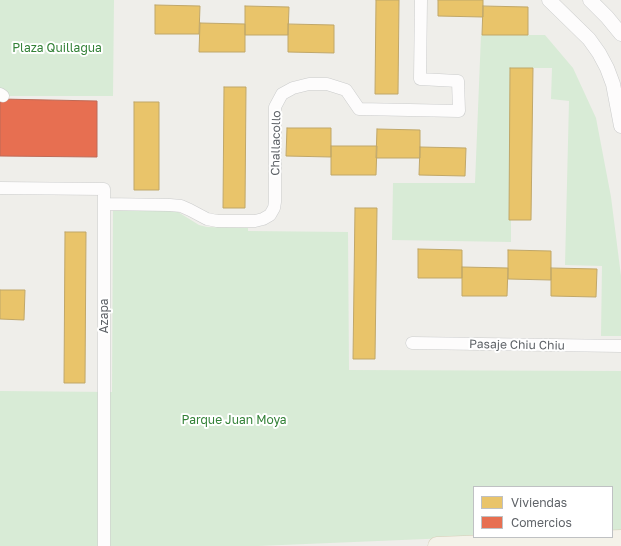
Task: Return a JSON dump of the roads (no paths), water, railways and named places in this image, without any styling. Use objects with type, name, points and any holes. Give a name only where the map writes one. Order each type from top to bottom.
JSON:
[{"type":"main road","points":[[437,546],[621,539]]},
{"type":"street","name":"Challacollo","points":[[104,204],[181,206],[207,219],[217,221],[255,221],[270,215],[274,208],[275,202],[275,107],[282,94],[293,88],[309,84],[327,84],[346,90],[359,109],[459,111],[458,81],[420,79],[421,0]]},
{"type":"street","points":[[549,0],[589,39],[599,53],[613,84],[621,126]]},
{"type":"street","points":[[590,0],[621,34]]},
{"type":"street","name":"Azapa","points":[[0,188],[104,189],[104,546]]},
{"type":"street","name":"Pasaje Chiu Chiu","points":[[412,343],[621,346]]},
{"type":"park label","name":"Plaza Quillagua","points":[[57,48]]},
{"type":"park label","name":"Parque Juan Moya","points":[[234,420]]}]
